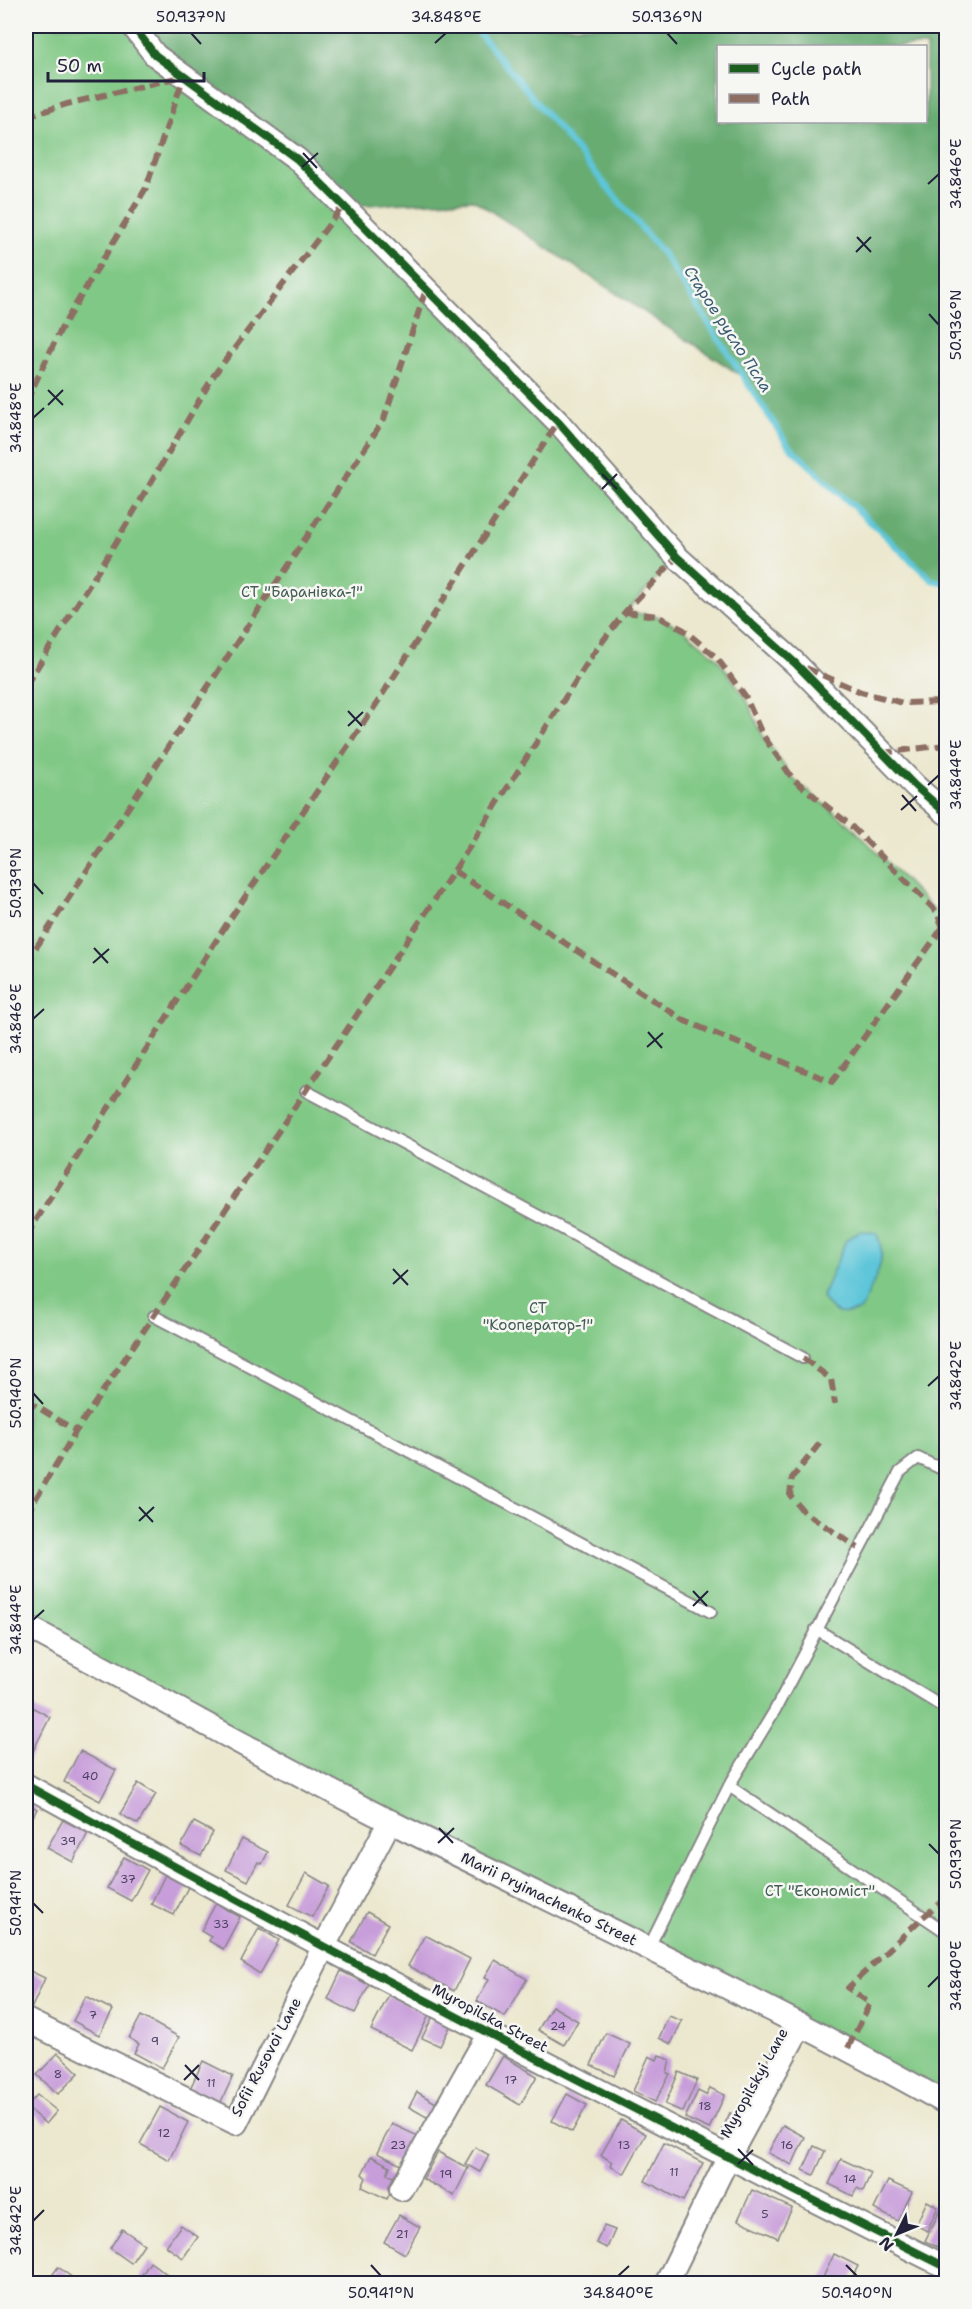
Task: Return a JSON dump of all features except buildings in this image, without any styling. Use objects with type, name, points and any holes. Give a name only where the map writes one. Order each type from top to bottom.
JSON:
[{"type":"street","points":[[133,26],[155,55],[297,159],[558,422],[677,557],[795,663],[915,786],[946,813]]},
{"type":"street","name":"Marii Pryimachenko Street","points":[[26,1626],[390,1821],[650,1947],[801,2024],[946,2103]]},
{"type":"street","name":"Myropilska Street","points":[[26,1785],[489,2033],[728,2158],[946,2267]]},
{"type":"street","name":"Sofii Rusovoi Lane","points":[[26,2020],[236,2122],[324,1946],[390,1821]]},
{"type":"street","name":"Myropilskyi Lane","points":[[666,2283],[728,2158],[801,2024]]},
{"type":"street","name":"Myropilska Street","points":[[400,2189],[489,2033]]},
{"type":"lane","points":[[306,1091],[803,1358]]},
{"type":"lane","points":[[154,1316],[711,1612]]},
{"type":"lane","points":[[650,1947],[729,1786],[774,1710],[900,1472],[918,1458],[946,1471]]},
{"type":"lane","points":[[816,1629],[946,1709]]},
{"type":"lane","points":[[729,1786],[946,1932]]},
{"type":"green space","points":[[26,26],[133,26],[297,159],[677,557],[626,612],[657,616],[684,630],[717,658],[746,698],[762,734],[793,779],[850,825],[946,922],[946,2103],[26,1626]]},
{"type":"green space","points":[[133,26],[946,26],[946,583],[932,580],[788,445],[748,380],[474,200],[343,206]]},
{"type":"water","points":[[860,1231],[876,1233],[881,1253],[878,1272],[861,1310],[838,1313],[830,1308],[822,1297],[846,1240]]},
{"type":"waterway","name":"Старое русло Псла","points":[[473,26],[664,255],[788,445],[932,580],[946,583]]},
{"type":"marked path","points":[[26,117],[67,104],[184,76]]},
{"type":"marked path","points":[[26,402],[61,329],[146,188],[184,76]]},
{"type":"marked path","points":[[26,685],[112,549],[214,375],[343,206]]},
{"type":"marked path","points":[[26,963],[384,419],[426,289]]},
{"type":"marked path","points":[[26,1236],[230,919],[373,709],[558,422]]},
{"type":"marked path","points":[[26,1515],[76,1431],[454,871],[593,654],[625,612],[677,557]]},
{"type":"marked path","points":[[625,612],[657,616],[684,630],[717,658],[746,698],[762,734],[793,779],[850,825],[936,911],[943,927],[946,928]]},
{"type":"marked path","points":[[806,668],[861,692],[903,703],[946,702]]},
{"type":"marked path","points":[[882,753],[946,745]]},
{"type":"marked path","points":[[454,871],[685,1021],[832,1082],[943,927]]},
{"type":"marked path","points":[[803,1358],[831,1379],[835,1404]]},
{"type":"marked path","points":[[26,1400],[76,1431]]},
{"type":"marked path","points":[[820,1443],[792,1478],[790,1495],[803,1511],[858,1548]]},
{"type":"marked path","points":[[848,2048],[870,2003],[848,1988],[923,1917],[946,1899]]},
{"type":"cycle path","points":[[133,26],[155,55],[297,159],[558,422],[677,557],[795,663],[915,786],[946,813]]},
{"type":"cycle path","points":[[26,1785],[484,2031],[946,2267]]},
{"type":"park label","name":"СТ \"Баранівка-1\"","points":[[302,592]]},
{"type":"park label","name":"СТ \"Кооператор-1\"","points":[[538,1316]]},
{"type":"park label","name":"СТ \"Економіст\"","points":[[820,1891]]}]
